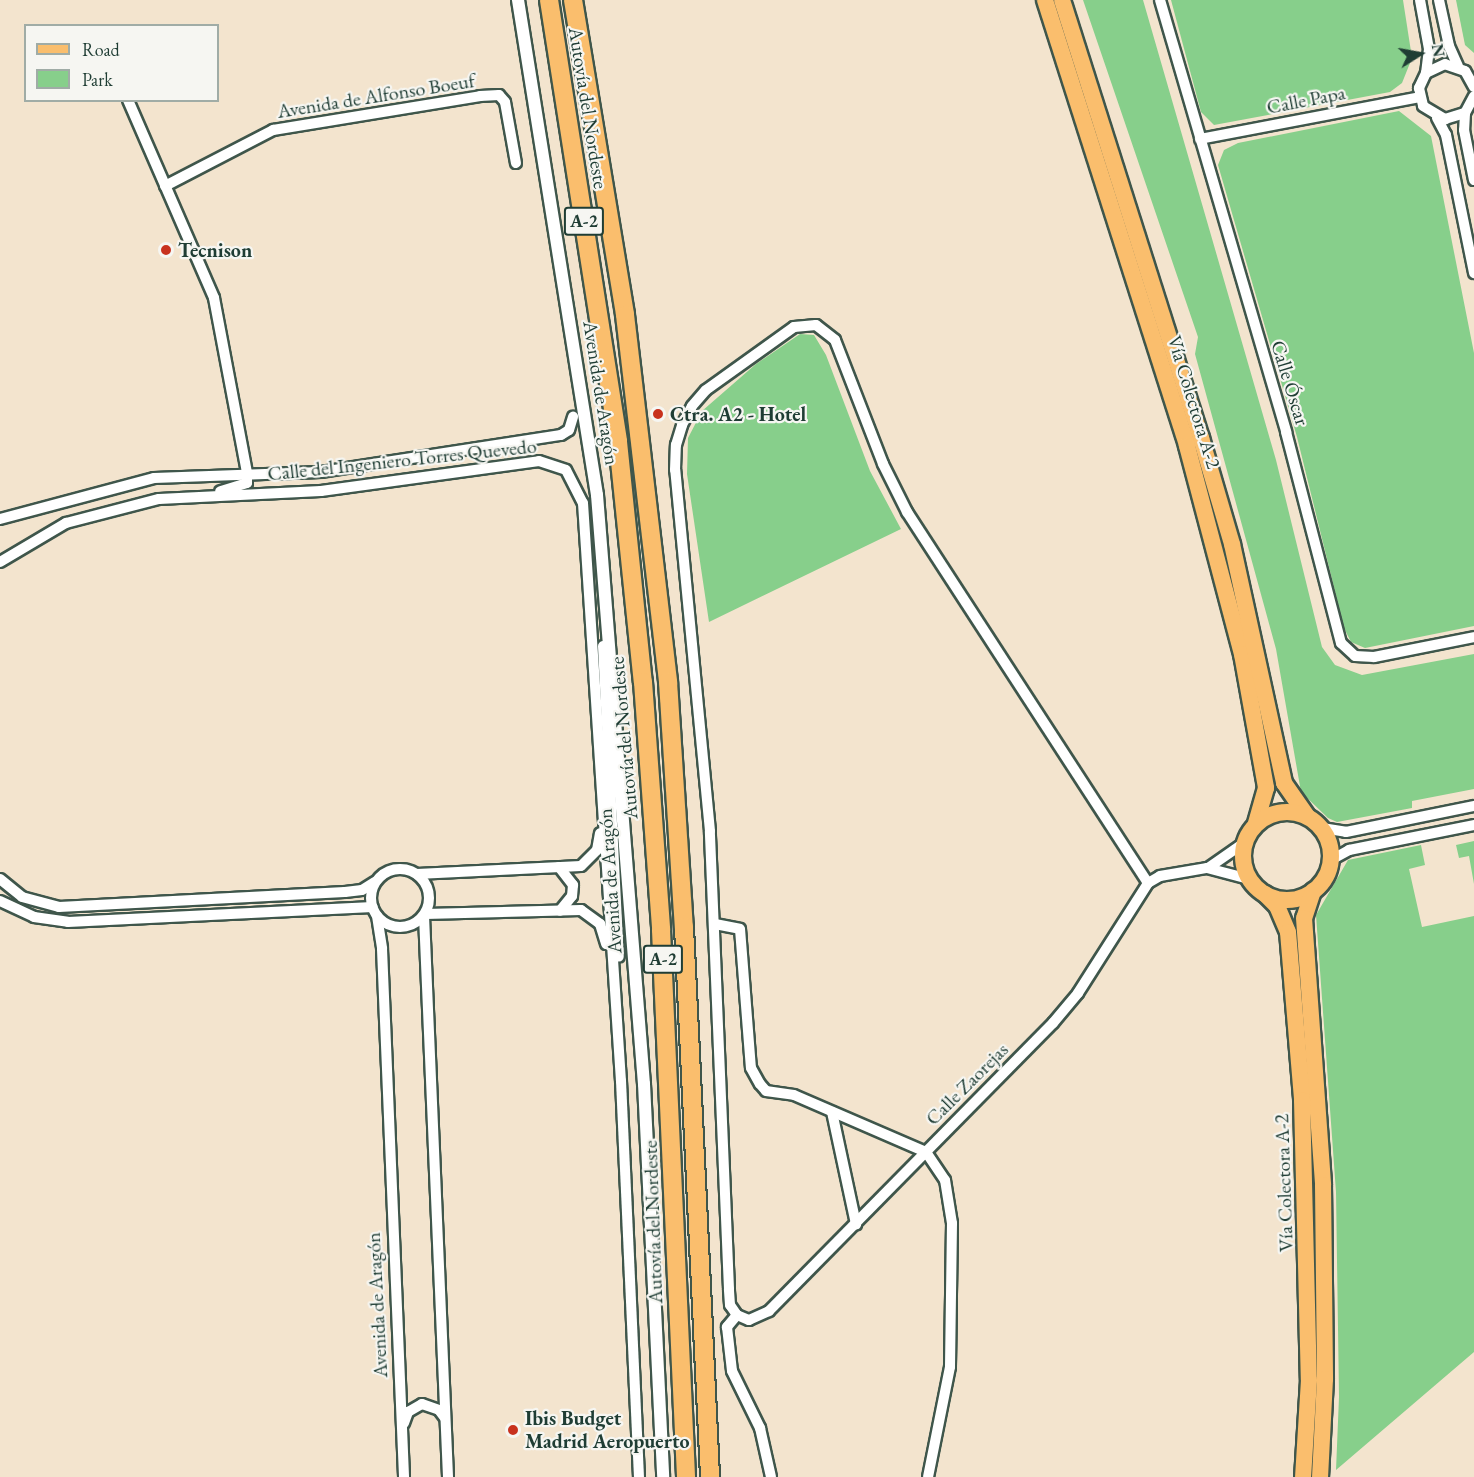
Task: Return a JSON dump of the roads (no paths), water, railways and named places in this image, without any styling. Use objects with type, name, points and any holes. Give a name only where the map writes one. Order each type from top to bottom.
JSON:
[{"type":"highway","name":"Autovía del Nordeste","points":[[549,0],[618,442],[643,682],[663,953],[686,1477]]},
{"type":"highway","name":"Autovía del Nordeste","points":[[573,0],[625,315],[668,682],[684,927],[710,1477]]},
{"type":"main road","name":"Vía Colectora A-2","points":[[1045,0],[1187,446],[1242,654],[1266,788],[1256,823]]},
{"type":"main road","name":"Vía Colectora A-2","points":[[1062,0],[1202,438],[1234,556],[1284,783],[1306,816]]},
{"type":"main road","points":[[1275,813],[1306,816],[1322,828],[1331,860],[1325,878],[1314,891],[1290,900],[1265,894],[1249,879],[1244,867],[1244,843],[1256,823],[1275,813]]},
{"type":"main road","name":"Vía Colectora A-2","points":[[1314,891],[1304,924],[1323,1185],[1325,1379],[1320,1477]]},
{"type":"main road","name":"Vía Colectora A-2","points":[[1265,894],[1277,906],[1288,932],[1302,1100],[1309,1380],[1303,1477]]},
{"type":"street","name":"Avenida de Aragón","points":[[518,0],[597,495],[643,1072],[663,1477]]},
{"type":"street","name":"Calle Óscar","points":[[1160,0],[1287,432],[1341,643],[1354,656],[1374,657],[1474,637]]},
{"type":"street","points":[[1420,0],[1429,49],[1420,97],[1423,106],[1437,118],[1446,135],[1474,273]]},
{"type":"street","points":[[1439,0],[1449,46],[1458,66],[1474,86]]},
{"type":"street","points":[[1426,73],[1438,65],[1458,66]]},
{"type":"street","name":"Avenida de Alfonso Boeuf","points":[[165,186],[273,130],[480,96],[499,95],[505,102],[516,163]]},
{"type":"street","points":[[1474,96],[1465,113],[1464,130],[1474,180]]},
{"type":"street","name":"Calle Papa","points":[[1200,139],[1420,97]]},
{"type":"street","points":[[129,102],[214,298],[247,473],[247,483],[201,496]]},
{"type":"street","points":[[1437,118],[1452,119],[1465,113]]},
{"type":"street","points":[[771,1477],[760,1428],[732,1371],[727,1327],[737,1315],[729,1289],[715,924],[676,445],[692,406],[706,390],[768,344],[805,325],[816,325],[835,340],[883,464],[907,512],[1149,883],[1160,876],[1208,868],[1249,879]]},
{"type":"street","name":"Calle del Ingeniero Torres Quevedo","points":[[0,519],[154,478],[214,474],[321,472],[561,435],[568,430],[573,417]]},
{"type":"street","name":"Calle del Ingeniero Torres Quevedo","points":[[0,562],[66,523],[159,499],[321,491],[539,461],[566,470],[583,503],[603,812]]},
{"type":"street","points":[[597,495],[618,888],[621,1081]]},
{"type":"street","points":[[1322,828],[1346,832],[1474,806]]},
{"type":"street","points":[[603,812],[621,1081],[639,1477]]},
{"type":"street","points":[[0,879],[22,897],[59,907],[345,892],[362,890],[395,869],[417,874],[581,866],[597,850],[603,812]]},
{"type":"street","points":[[1331,860],[1349,850],[1474,825]]},
{"type":"street","points":[[1208,868],[1244,843]]},
{"type":"street","points":[[559,867],[573,885],[572,896],[560,911]]},
{"type":"street","points":[[417,874],[430,897],[424,915],[448,1477]]},
{"type":"street","points":[[375,882],[375,911]]},
{"type":"street","name":"Calle Zaorejas","points":[[737,1315],[749,1320],[769,1311],[1066,1008],[1149,883]]},
{"type":"street","points":[[0,901],[34,916],[68,922],[375,911],[400,927],[424,915],[580,910],[600,924],[616,1002]]},
{"type":"street","name":"Avenida de Aragón","points":[[375,911],[382,949],[404,1477]]},
{"type":"street","points":[[715,924],[740,929],[751,1068],[766,1091],[794,1095],[926,1152],[945,1180],[952,1223],[950,1367],[928,1477]]},
{"type":"street","points":[[832,1112],[856,1224]]},
{"type":"street","points":[[403,1425],[408,1412],[423,1404],[439,1410],[445,1418]]},
{"type":"place","name":"Tecnison","points":[[166,250]]},
{"type":"place","name":"Ctra. A2 - Hotel","points":[[658,414]]},
{"type":"place","name":"Ibis Budget Madrid Aeropuerto","points":[[513,1430]]}]
